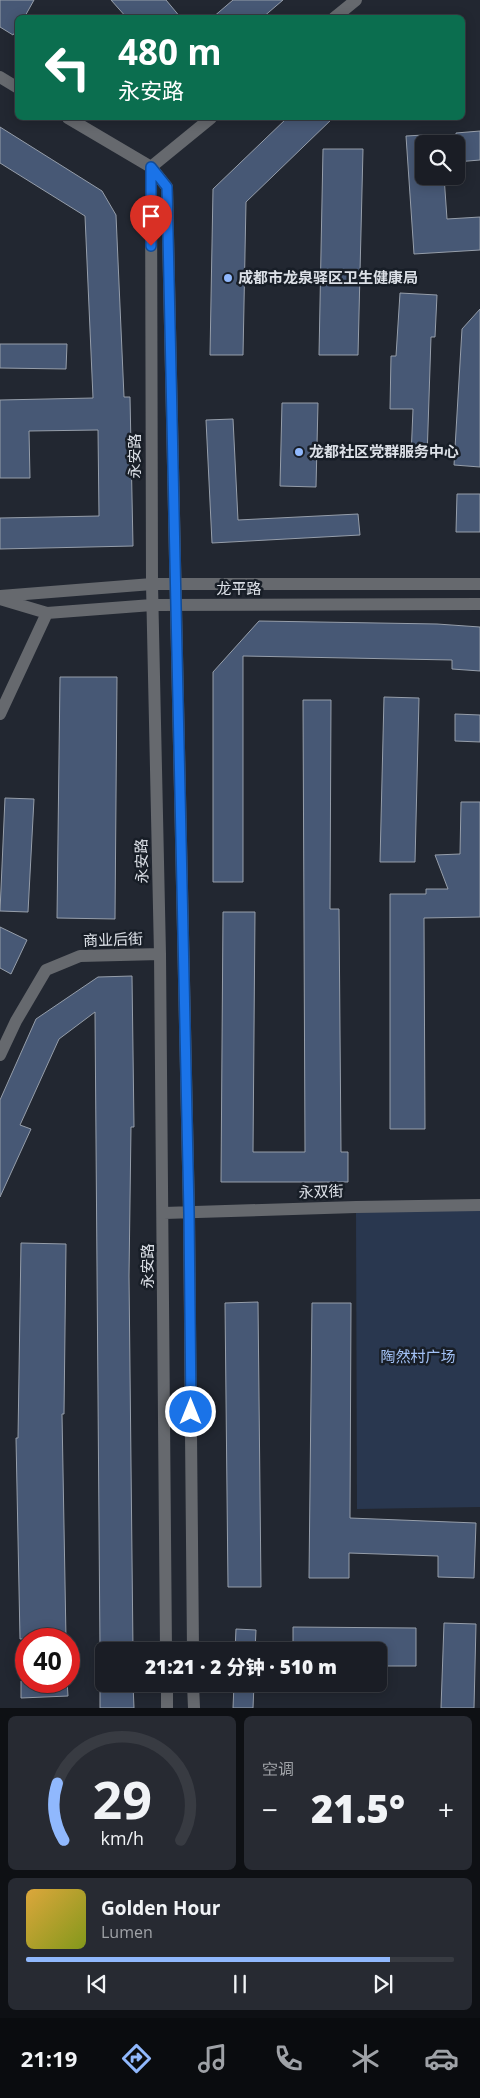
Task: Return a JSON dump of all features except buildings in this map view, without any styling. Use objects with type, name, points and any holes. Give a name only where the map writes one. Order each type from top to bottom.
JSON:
[{"type":"street","points":[[338,15],[356,0]]},
{"type":"street","points":[[0,77],[15,86]]},
{"type":"street","points":[[71,120],[151,167],[167,187],[189,1213],[193,1642]]},
{"type":"street","points":[[151,167],[209,120]]},
{"type":"street","name":"永安路","points":[[151,167],[152,605],[164,1213],[166,1642]]},
{"type":"street","name":"龙平路","points":[[0,597],[152,584],[480,584]]},
{"type":"street","name":"龙平路","points":[[0,597],[47,613],[152,605],[480,604]]},
{"type":"street","points":[[0,714],[47,613]]},
{"type":"street","name":"商业后街","points":[[0,1055],[16,1021],[46,970],[80,956],[160,954]]},
{"type":"street","name":"永双街","points":[[164,1213],[356,1207],[480,1206]]},
{"type":"street","points":[[167,1692],[167,1708]]},
{"type":"street","points":[[193,1692],[194,1708]]},
{"type":"green space","name":"陶然村广场","points":[[480,1205],[480,1507],[357,1509],[356,1207]]},
{"type":"place","name":"成都市龙泉驿区卫生健康局","points":[[228,278]]},
{"type":"place","name":"龙都社区党群服务中心","points":[[299,452]]},
{"type":"route","points":[[151,246],[151,167],[167,187],[189,1213],[191,1412]]}]
